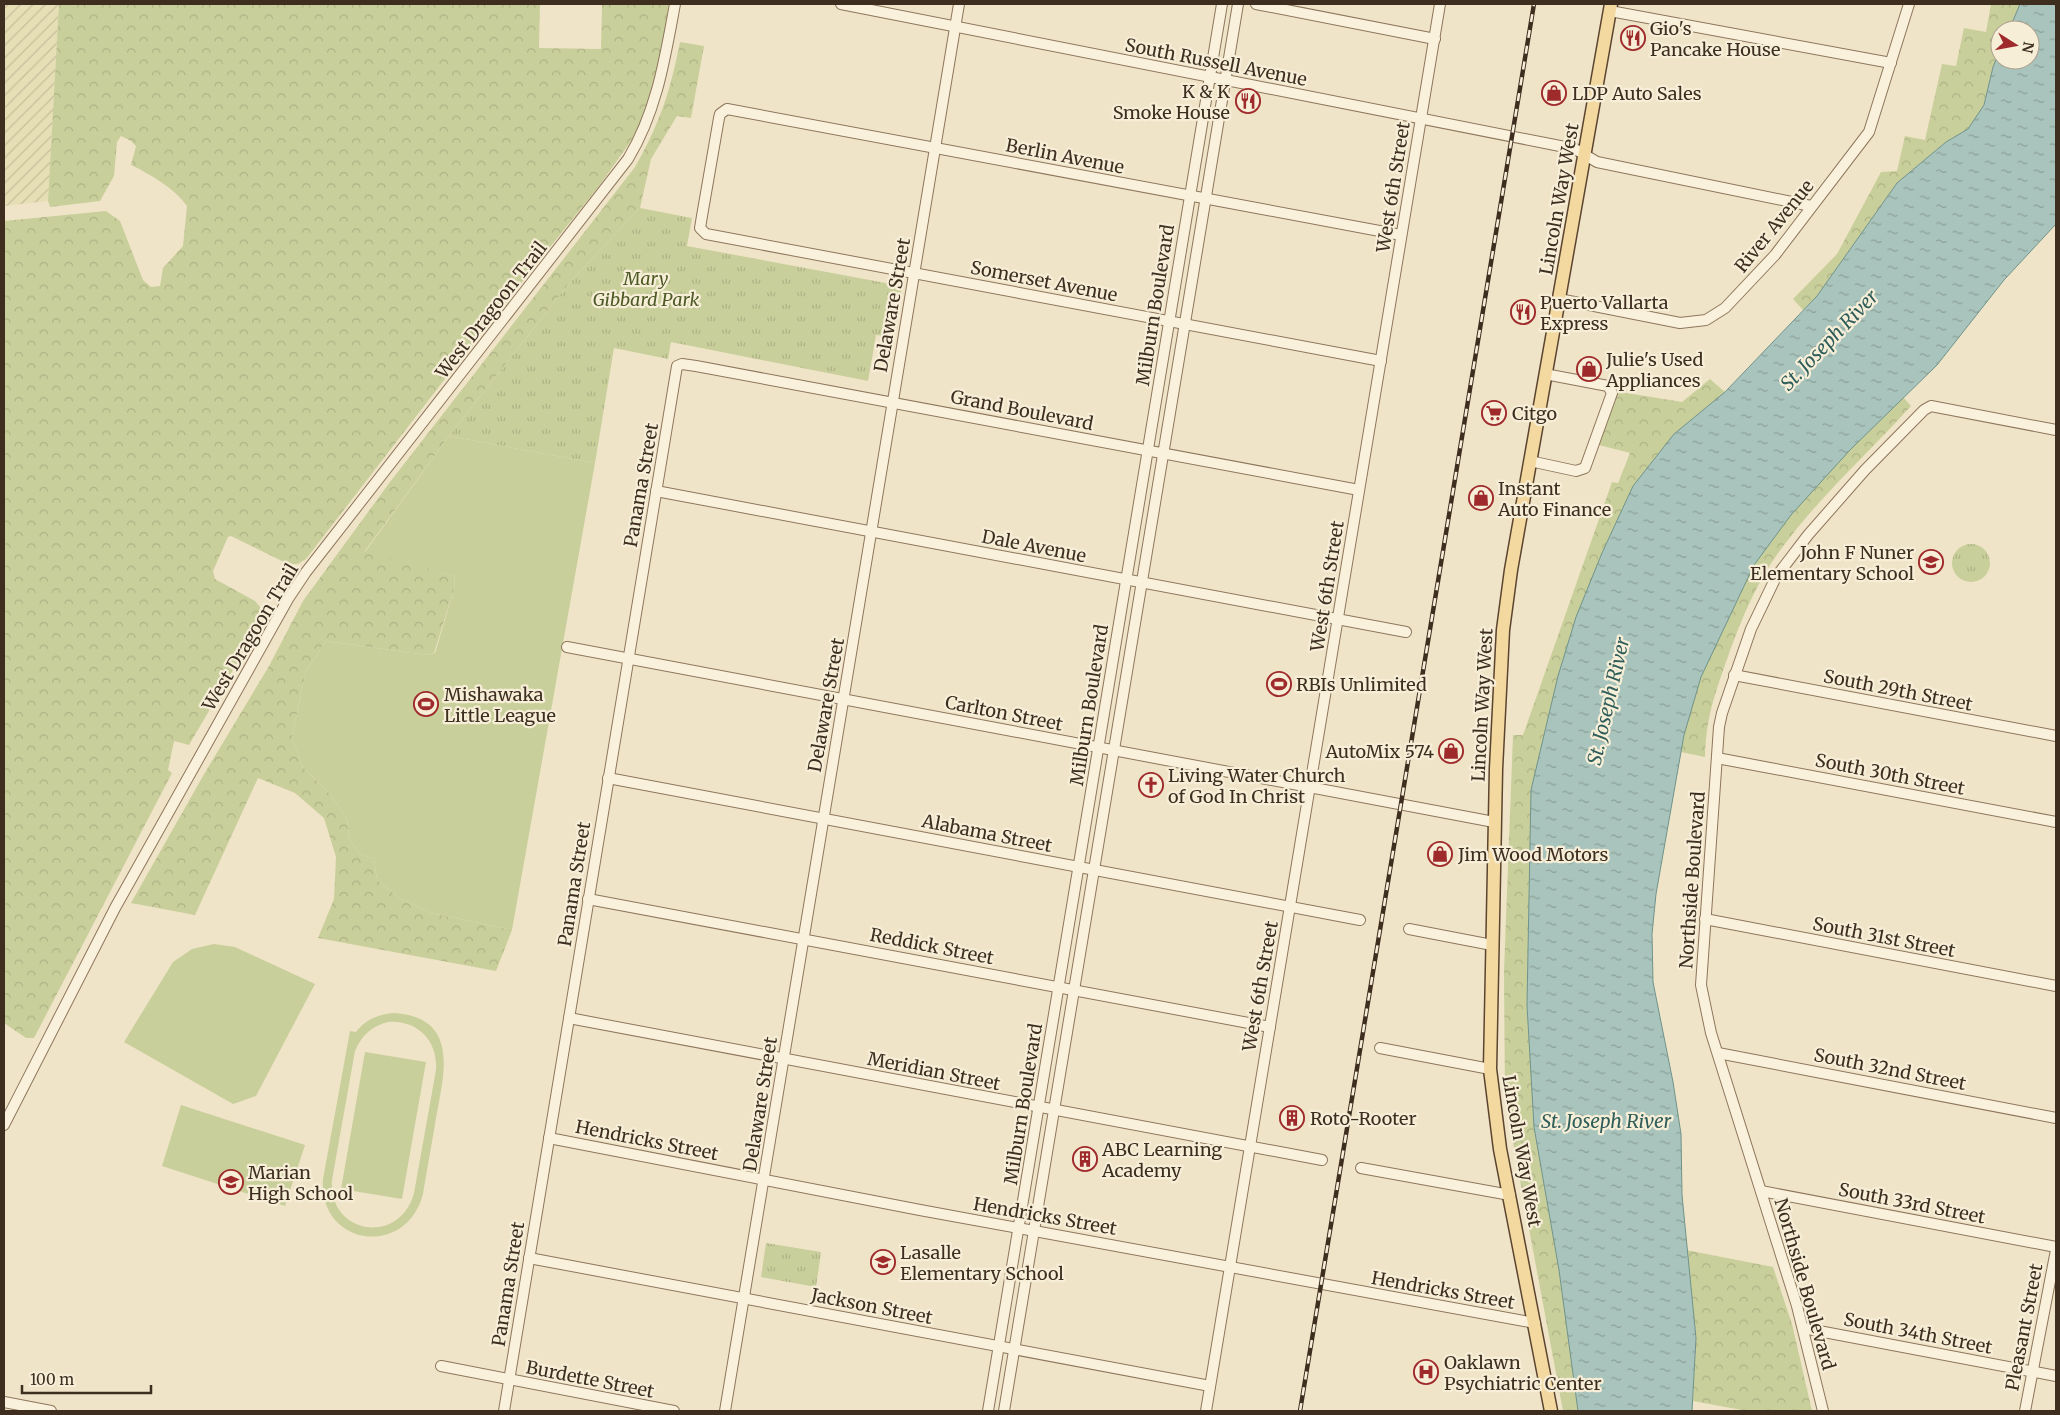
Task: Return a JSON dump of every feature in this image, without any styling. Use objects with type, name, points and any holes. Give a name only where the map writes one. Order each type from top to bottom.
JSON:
[{"type":"main road","name":"Lincoln Way West","points":[[1550,1411],[1535,1323],[1494,1116],[1490,1069],[1494,822],[1504,621],[1511,567],[1611,8]]},
{"type":"street","name":"West Dragoon Trail","points":[[4,1125],[115,908],[288,599],[306,572],[591,209],[628,159],[651,112],[661,78],[675,4]]},
{"type":"street","name":"South Russell Avenue","points":[[841,4],[1555,145],[1574,149],[1597,162],[1811,206]]},
{"type":"street","name":"Delaware Street","points":[[724,1411],[960,4]]},
{"type":"street","name":"Milburn Boulevard","points":[[988,1411],[1222,4]]},
{"type":"street","name":"Milburn Boulevard","points":[[1004,1411],[1238,4]]},
{"type":"street","points":[[1256,4],[1434,39]]},
{"type":"street","name":"West 6th Street","points":[[1206,1411],[1440,4]]},
{"type":"street","name":"River Avenue","points":[[1559,299],[1680,323],[1706,320],[1725,308],[1762,271],[1869,132],[1909,4]]},
{"type":"street","points":[[1611,8],[1891,63]]},
{"type":"street","name":"Berlin Avenue","points":[[702,232],[701,222],[719,118],[723,110],[732,109],[1401,236]]},
{"type":"street","name":"Somerset Avenue","points":[[702,232],[1381,361]]},
{"type":"street","name":"Grand Boulevard","points":[[679,364],[893,402],[1359,490]]},
{"type":"street","name":"Panama Street","points":[[504,1411],[628,658],[677,366],[679,364]]},
{"type":"street","points":[[1530,461],[1576,470],[1585,468],[1612,393],[1608,386],[1546,374]]},
{"type":"street","name":"Northside Boulevard","points":[[1823,1411],[1803,1328],[1718,1053],[1701,985],[1718,727],[1734,675],[1766,596],[1792,555],[1866,470],[1924,410],[1932,406],[2056,430]]},
{"type":"street","name":"Dale Avenue","points":[[656,491],[1406,632]]},
{"type":"street","name":"Carlton Street","points":[[568,647],[1494,822]]},
{"type":"street","name":"South 29th Street","points":[[1734,675],[2056,736]]},
{"type":"street","name":"South 30th Street","points":[[1717,758],[2056,822]]},
{"type":"street","name":"Alabama Street","points":[[608,778],[1360,920]]},
{"type":"street","name":"Reddick Street","points":[[588,899],[1270,1027]]},
{"type":"street","name":"South 31st Street","points":[[1705,919],[2056,986]]},
{"type":"street","points":[[1409,929],[1492,945]]},
{"type":"street","name":"Meridian Street","points":[[569,1018],[1322,1160]]},
{"type":"street","points":[[1380,1048],[1490,1069]]},
{"type":"street","name":"South 32nd Street","points":[[1718,1053],[2056,1118]]},
{"type":"street","name":"Hendricks Street","points":[[549,1138],[1535,1323]]},
{"type":"street","points":[[1361,1168],[1510,1196]]},
{"type":"street","name":"South 33rd Street","points":[[1761,1191],[2056,1248]]},
{"type":"street","name":"Pleasant Street","points":[[2025,1411],[2056,1248]]},
{"type":"street","name":"Jackson Street","points":[[529,1258],[1210,1386]]},
{"type":"street","name":"South 34th Street","points":[[1803,1328],[2056,1376]]},
{"type":"street","name":"Burdette Street","points":[[441,1366],[674,1411]]},
{"type":"street","points":[[4,1402],[51,1411]]},
{"type":"shaded area","points":[[4,4],[59,4],[48,201],[4,206]]},
{"type":"green space","points":[[59,4],[540,4],[539,48],[601,49],[602,4],[669,4],[656,80],[648,107],[631,141],[599,186],[465,353],[306,559],[298,564],[288,564],[231,536],[228,537],[213,571],[215,579],[255,601],[260,607],[257,629],[189,745],[174,741],[168,770],[172,773],[34,1038],[26,1038],[4,1023],[4,221],[106,211],[120,221],[143,280],[151,287],[160,286],[163,268],[183,246],[187,206],[182,199],[161,182],[131,165],[136,146],[121,136],[117,142],[114,176],[100,201],[50,207],[48,201]]},
{"type":"green space","points":[[1991,4],[2020,4],[2013,20],[1990,20],[1990,70],[1992,70],[1984,105],[1968,130],[1946,142],[1897,183],[1817,296],[1803,310],[1793,299],[1837,254],[1881,172],[1897,171],[1905,136],[1925,140],[1942,64],[1956,66],[1964,28],[1986,32]]},
{"type":"green space","points":[[680,42],[704,46],[691,118],[677,116],[651,159],[640,208],[571,281],[449,436],[365,551],[454,576],[455,586],[434,653],[426,655],[326,641],[306,671],[292,737],[302,766],[331,795],[347,819],[349,839],[360,854],[374,859],[377,880],[398,897],[431,913],[512,930],[496,971],[318,938],[334,899],[336,857],[324,818],[295,793],[258,778],[195,915],[131,903],[203,776],[269,666],[303,601],[390,482],[635,167],[658,121]]},
{"type":"green space","name":"Mary Gibbard Park","points":[[640,208],[692,218],[687,246],[902,286],[894,337],[876,335],[868,381],[671,342],[668,359],[614,348],[595,463],[449,436],[571,281]]},
{"type":"green space","points":[[1710,379],[1725,392],[1674,434],[1633,486],[1602,553],[1531,790],[1527,1005],[1534,1127],[1559,1270],[1578,1411],[1563,1411],[1505,1100],[1504,971],[1513,735],[1523,735],[1612,482],[1618,483],[1630,453],[1599,445],[1616,399],[1615,391],[1682,402]]},
{"type":"green space","points":[[1903,397],[1911,406],[1819,502],[1785,543],[1770,565],[1745,612],[1714,697],[1709,720],[1705,757],[1681,752],[1692,704],[1709,656],[1730,608],[1754,565],[1785,521],[1823,477]]},
{"type":"green space","name":"Mishawaka Little League","points":[[449,436],[595,463],[512,930],[431,913],[398,897],[377,880],[374,859],[360,854],[349,839],[347,819],[331,795],[302,766],[292,737],[306,671],[326,641],[426,655],[435,653],[455,586],[454,576],[365,552]]},
{"type":"green space","points":[[1971,544],[1984,550],[1990,563],[1984,576],[1971,582],[1958,576],[1952,563],[1958,550]]},
{"type":"green space","points":[[214,944],[235,947],[315,984],[256,1096],[233,1104],[124,1042],[173,962],[192,949]]},
{"type":"green space","points":[[395,1013],[416,1017],[430,1025],[439,1037],[443,1051],[444,1067],[423,1194],[414,1215],[400,1228],[383,1235],[365,1236],[348,1230],[334,1219],[325,1202],[323,1179],[350,1031],[356,1032],[360,1027],[378,1016]],"holes":[[[388,1022],[399,1022],[424,1034],[434,1050],[436,1070],[414,1193],[406,1210],[395,1221],[381,1227],[366,1227],[352,1222],[341,1213],[334,1199],[332,1180],[355,1051],[364,1036],[372,1029]]]},
{"type":"green space","points":[[365,1052],[426,1062],[402,1199],[341,1189]]},
{"type":"green space","points":[[181,1105],[305,1145],[285,1206],[162,1166]]},
{"type":"green space","points":[[766,1243],[821,1252],[816,1287],[761,1277]]},
{"type":"green space","points":[[1686,1250],[1773,1267],[1792,1324],[1812,1411],[1747,1411],[1693,1401],[1696,1338]]},
{"type":"water","name":"St. Joseph River","points":[[2020,4],[2056,4],[2056,224],[2004,280],[1937,365],[1850,450],[1791,515],[1754,565],[1701,677],[1684,735],[1656,894],[1652,934],[1653,982],[1673,1082],[1681,1134],[1682,1195],[1696,1338],[1692,1411],[1578,1411],[1559,1270],[1534,1127],[1527,1005],[1531,790],[1558,676],[1576,617],[1602,553],[1633,486],[1674,434],[1725,392],[1817,296],[1897,183],[1946,142],[1968,129],[1984,105],[1992,70],[2040,70],[2040,20],[2013,20]]},
{"type":"railway","points":[[1300,1411],[1534,4]]},
{"type":"place","name":"Gio's Pancake House","points":[[1633,38]]},
{"type":"place","name":"LDP Auto Sales","points":[[1554,93]]},
{"type":"place","name":"K & K Smoke House","points":[[1248,101]]},
{"type":"place","name":"Puerto Vallarta Express","points":[[1523,312]]},
{"type":"place","name":"Julie's Used Appliances","points":[[1589,369]]},
{"type":"place","name":"Citgo","points":[[1494,413]]},
{"type":"place","name":"Instant Auto Finance","points":[[1481,498]]},
{"type":"place","name":"John F Nuner Elementary School","points":[[1931,562]]},
{"type":"place","name":"RBIs Unlimited","points":[[1279,684]]},
{"type":"place","name":"Mishawaka Little League","points":[[426,704]]},
{"type":"place","name":"AutoMix 574","points":[[1451,751]]},
{"type":"place","name":"Living Water Church of God In Christ","points":[[1151,785]]},
{"type":"place","name":"Jim Wood Motors","points":[[1440,854]]},
{"type":"place","name":"Roto-Rooter","points":[[1292,1118]]},
{"type":"place","name":"ABC Learning Academy","points":[[1085,1159]]},
{"type":"place","name":"Marian High School","points":[[231,1182]]},
{"type":"place","name":"Lasalle Elementary School","points":[[883,1262]]},
{"type":"place","name":"Oaklawn Psychiatric Center","points":[[1426,1372]]}]
